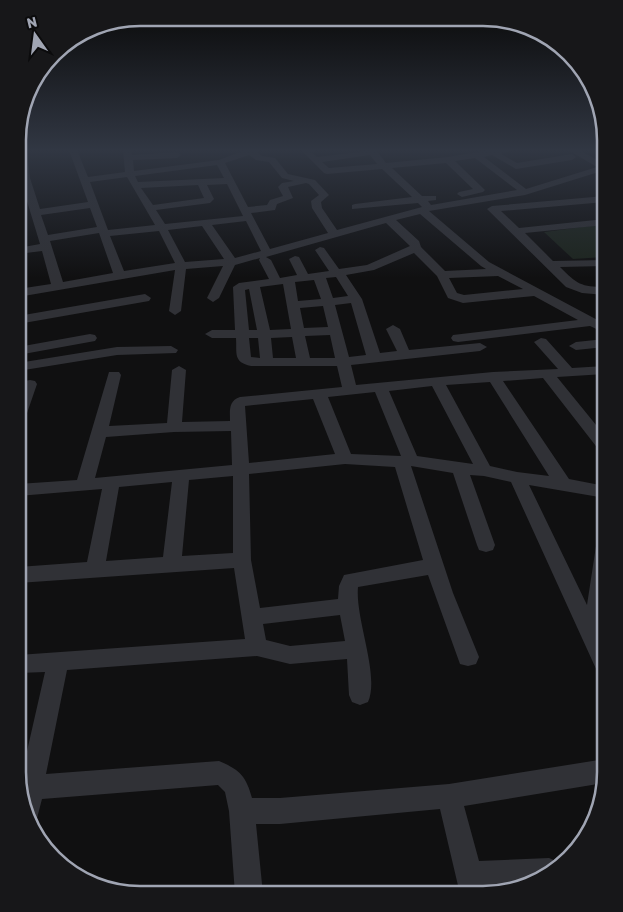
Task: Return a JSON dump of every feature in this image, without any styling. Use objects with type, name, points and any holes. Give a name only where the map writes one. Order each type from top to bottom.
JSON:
[{"type":"street","points":[[28,193],[58,286]]},
{"type":"street","points":[[89,193],[120,275]]},
{"type":"street","points":[[140,193],[162,227],[181,265],[175,311]]},
{"type":"street","points":[[149,208],[207,201],[210,199],[207,193]]},
{"type":"street","points":[[236,193],[266,256],[282,280],[293,305],[304,363]]},
{"type":"street","points":[[26,249],[104,231],[205,223],[247,214],[271,208],[273,202],[288,198],[286,193]]},
{"type":"street","points":[[323,193],[324,195],[316,201],[317,208],[334,234]]},
{"type":"street","points":[[411,193],[479,259],[534,292],[597,325]]},
{"type":"street","points":[[213,298],[266,256],[471,193]]},
{"type":"street","points":[[355,207],[424,206],[521,193]]},
{"type":"street","points":[[26,201],[31,200]]},
{"type":"street","points":[[597,200],[488,210],[517,231],[570,284],[579,289],[597,290]]},
{"type":"street","points":[[35,213],[94,204]]},
{"type":"street","points":[[388,219],[415,243],[416,248],[442,275],[452,295],[463,299],[534,292]]},
{"type":"street","points":[[205,223],[243,273],[264,334],[267,362]]},
{"type":"street","points":[[517,231],[597,224]]},
{"type":"street","points":[[26,292],[181,265],[282,280],[304,278],[338,274],[376,266],[416,248]]},
{"type":"street","points":[[320,250],[356,299],[365,322],[374,358]]},
{"type":"street","points":[[295,259],[304,278]]},
{"type":"street","points":[[551,264],[597,264]]},
{"type":"street","points":[[442,275],[499,272]]},
{"type":"street","points":[[243,273],[239,288],[245,360],[304,363],[342,362],[480,347]]},
{"type":"street","points":[[320,276],[350,390]]},
{"type":"street","points":[[553,302],[579,289]]},
{"type":"street","points":[[26,319],[145,298]]},
{"type":"street","points":[[293,305],[356,299]]},
{"type":"street","points":[[458,338],[592,322]]},
{"type":"street","points":[[394,329],[405,355]]},
{"type":"street","points":[[212,334],[335,331]]},
{"type":"street","points":[[26,350],[90,338]]},
{"type":"street","points":[[541,342],[568,372]]},
{"type":"street","points":[[576,346],[597,344]]},
{"type":"street","points":[[26,366],[117,351],[171,350]]},
{"type":"street","points":[[174,427],[179,370]]},
{"type":"street","points":[[257,647],[242,560],[238,406],[245,400],[494,376],[597,370]]},
{"type":"street","points":[[548,374],[597,436]]},
{"type":"street","points":[[84,485],[114,375]]},
{"type":"street","points":[[494,376],[563,484]]},
{"type":"street","points":[[437,381],[484,470]]},
{"type":"street","points":[[26,395],[30,384]]},
{"type":"street","points":[[380,387],[407,461],[435,566],[468,657]]},
{"type":"street","points":[[319,394],[345,459]]},
{"type":"street","points":[[100,432],[174,427],[239,426]]},
{"type":"street","points":[[26,489],[181,477],[345,459],[407,461],[460,469],[484,470],[517,478],[597,490]]},
{"type":"street","points":[[460,469],[486,545]]},
{"type":"street","points":[[172,565],[181,477]]},
{"type":"street","points":[[517,478],[597,645]]},
{"type":"street","points":[[96,567],[112,482]]},
{"type":"street","points":[[26,574],[96,567],[172,565],[242,560]]},
{"type":"street","points":[[360,694],[357,649],[348,606],[348,584],[351,580],[435,566]]},
{"type":"street","points":[[253,617],[348,606]]},
{"type":"street","points":[[593,636],[597,606]]},
{"type":"street","points":[[26,663],[257,647],[290,655],[357,649]]},
{"type":"street","points":[[29,798],[58,661]]},
{"type":"street","points":[[242,811],[280,811],[449,796],[597,772]]},
{"type":"street","points":[[31,787],[219,773],[230,777],[234,781],[242,811],[249,886]]},
{"type":"street","points":[[449,796],[472,885],[530,875]]},
{"type":"shaded area","points":[[596,226],[597,258],[573,259],[544,232]]}]
